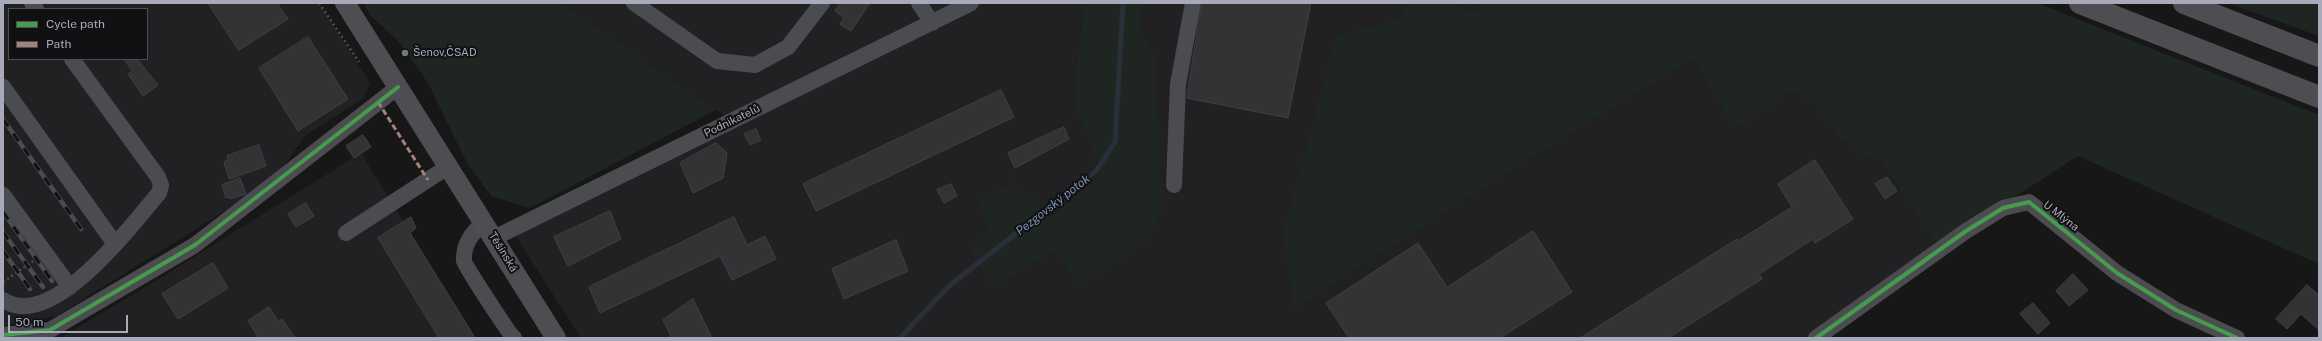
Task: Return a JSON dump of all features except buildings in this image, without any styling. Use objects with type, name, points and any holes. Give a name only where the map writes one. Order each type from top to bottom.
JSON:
[{"type":"highway","points":[[2080,3],[2319,97]]},
{"type":"highway","points":[[2184,3],[2319,56]]},
{"type":"main road","name":"Těšínská","points":[[345,3],[489,230],[549,336]]},
{"type":"street","points":[[634,3],[717,61],[755,65],[788,47],[822,3]]},
{"type":"street","points":[[918,3],[932,23]]},
{"type":"street","name":"Podnikatelů","points":[[489,230],[932,23],[971,3]]},
{"type":"street","points":[[1174,185],[1178,84],[1193,3]]},
{"type":"street","points":[[3,300],[24,306],[36,305],[54,298],[84,277],[159,193],[161,185],[158,177],[73,60]]},
{"type":"street","points":[[3,335],[50,330],[195,245],[398,86]]},
{"type":"street","points":[[3,87],[115,244]]},
{"type":"street","points":[[346,233],[449,166]]},
{"type":"street","points":[[3,195],[70,287]]},
{"type":"street","name":"U Mlýna","points":[[1816,338],[2003,208],[2029,202],[2118,273],[2176,310],[2237,338]]},
{"type":"street","points":[[489,230],[470,237],[466,245],[464,263],[514,338]]},
{"type":"path","points":[[319,3],[360,63]]},
{"type":"path","points":[[3,282],[44,252]]},
{"type":"shaded area","points":[[3,3],[319,3],[370,83],[364,98],[306,135],[273,181],[56,316],[3,326]]},
{"type":"shaded area","points":[[363,3],[561,3],[716,110],[530,208],[491,196],[467,163],[428,83],[400,43],[370,15]]},
{"type":"shaded area","points":[[561,3],[1084,3],[1073,92],[1078,116],[1104,173],[1052,216],[1038,205],[988,233],[993,290],[1055,250],[1078,286],[1155,54],[1140,32],[1143,3],[1408,3],[1397,20],[1337,34],[1293,310],[1530,159],[1693,59],[1727,115],[1790,91],[1815,106],[1840,139],[1866,158],[1880,160],[1939,246],[1804,338],[581,338],[511,229],[732,121]]},
{"type":"shaded area","points":[[1084,3],[1143,3],[1140,32],[1155,54],[1162,208],[1150,237],[1078,286],[1055,250],[993,290],[969,245],[988,233],[980,197],[1013,183],[1052,216],[1103,173],[1078,116],[1073,92]]},
{"type":"shaded area","points":[[1408,3],[1452,3],[1477,12],[1481,3],[2037,3],[2319,115],[2319,264],[2078,156],[1939,246],[1880,160],[1866,158],[1840,139],[1815,106],[1790,91],[1740,126],[1727,115],[1693,59],[1530,159],[1293,310],[1284,232],[1337,34],[1397,20]]},
{"type":"shaded area","points":[[1452,3],[1481,3],[1478,12]]},
{"type":"shaded area","points":[[2228,3],[2319,3],[2319,36]]},
{"type":"shaded area","points":[[361,153],[476,338],[60,338],[162,277]]},
{"type":"waterway","name":"Pezgovský potok","points":[[900,338],[950,285],[1096,171],[1115,142],[1123,3]]},
{"type":"railway","points":[[3,119],[81,229]]},
{"type":"railway","points":[[3,212],[52,281]]},
{"type":"railway","points":[[3,232],[43,287]]},
{"type":"railway","points":[[3,251],[30,289]]},
{"type":"marked path","points":[[378,102],[428,180]]},
{"type":"cycle path","points":[[3,335],[50,330],[195,245],[398,87]]},
{"type":"cycle path","points":[[1816,338],[1966,231],[2003,208],[2029,202],[2117,273],[2176,310],[2237,338]]},
{"type":"place","name":"Šenov,ČSAD","points":[[405,53]]}]
